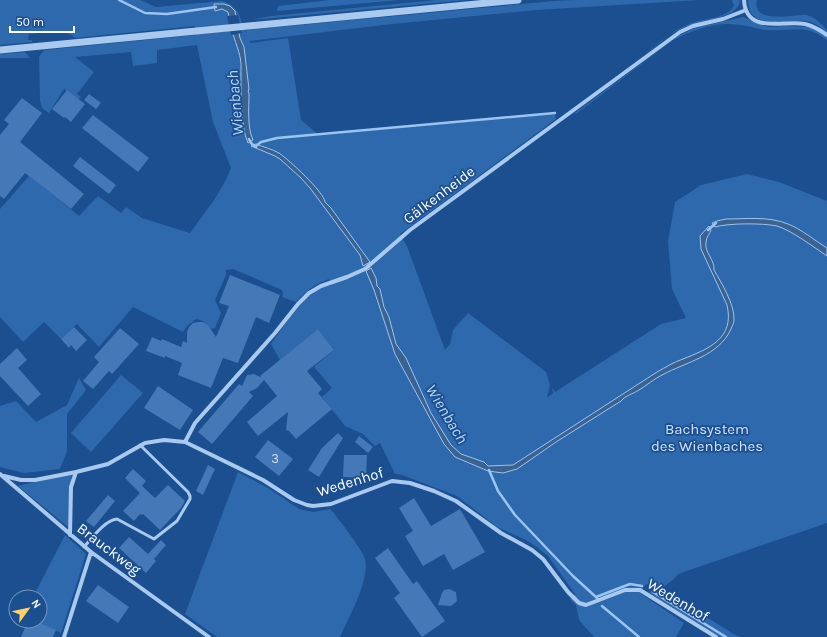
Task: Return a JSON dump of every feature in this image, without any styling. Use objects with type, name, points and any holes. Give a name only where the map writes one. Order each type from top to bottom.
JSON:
[{"type":"street","points":[[0,50],[518,0]]},
{"type":"street","points":[[744,0],[746,10],[754,20],[764,23],[805,24],[815,27],[827,35]]},
{"type":"street","name":"Gälkenheide","points":[[185,442],[194,423],[309,293],[321,286],[362,271],[410,230],[576,109],[671,37],[687,28],[723,19],[746,10]]},
{"type":"street","name":"Wedenhof","points":[[2,475],[21,480],[35,480],[76,472],[108,464],[140,445],[154,440],[174,440],[185,442],[263,480],[294,500],[307,505],[313,506],[331,504],[392,481],[406,482],[456,501],[497,531],[532,550],[543,559],[573,598],[579,603],[586,605],[625,590],[640,590],[716,637]]},
{"type":"street","points":[[70,535],[71,487],[76,472]]},
{"type":"street","name":"Brauckweg","points":[[2,475],[84,547],[209,637]]},
{"type":"street","points":[[64,637],[91,552]]},
{"type":"lane","points":[[84,547],[97,532],[117,519],[154,539],[177,521],[190,499],[188,492],[140,445]]},
{"type":"green space","name":"Bachsystem des Wienbaches","points":[[0,0],[140,0],[156,7],[222,1],[228,3],[236,9],[246,33],[246,30],[554,1],[700,0],[536,10],[383,25],[250,41],[250,43],[288,38],[301,120],[319,135],[555,114],[556,119],[400,234],[407,246],[445,350],[450,344],[453,330],[468,313],[546,372],[550,385],[547,398],[553,393],[552,388],[555,392],[661,324],[686,318],[672,289],[668,241],[675,202],[701,185],[747,174],[779,182],[827,201],[827,523],[678,574],[668,584],[654,591],[678,606],[681,601],[735,635],[741,637],[720,637],[651,594],[649,592],[653,590],[649,585],[651,583],[645,585],[640,593],[684,623],[676,637],[594,637],[579,620],[576,605],[570,599],[575,594],[548,556],[526,540],[497,527],[457,496],[402,475],[395,474],[380,443],[375,446],[363,434],[345,426],[322,397],[332,388],[314,367],[334,350],[318,329],[280,360],[271,344],[303,301],[315,291],[332,285],[329,279],[311,288],[296,302],[282,297],[282,290],[233,269],[226,270],[226,275],[215,300],[221,313],[215,328],[211,329],[203,321],[196,319],[187,326],[183,332],[133,307],[99,347],[77,324],[61,339],[44,322],[23,342],[0,317],[0,209],[29,176],[79,216],[98,196],[121,213],[126,207],[142,218],[190,233],[218,194],[231,168],[213,122],[197,45],[157,50],[157,63],[133,66],[131,52],[75,57],[94,72],[77,94],[81,97],[79,99],[64,89],[49,113],[42,108],[40,100],[39,57],[44,50],[196,35],[195,26],[75,38],[66,31],[29,34],[28,40],[32,40],[32,42],[0,45]]},
{"type":"green space","points":[[330,0],[399,0],[277,11],[278,6]]},
{"type":"green space","points":[[436,0],[467,0],[251,20],[271,16]]},
{"type":"green space","points":[[732,0],[740,0],[738,7],[733,12],[725,16],[689,25],[669,36],[677,30],[697,21],[721,16],[734,6]]},
{"type":"green space","points":[[748,0],[757,0],[757,8],[761,13],[767,15],[809,16],[820,23],[827,30],[827,32],[811,22],[763,21],[755,17],[750,11]]},
{"type":"green space","points":[[743,17],[768,27],[809,27],[822,33],[827,40],[812,32],[799,29],[765,30],[732,24],[706,27],[689,32],[673,40],[576,114],[575,113],[678,36],[695,28]]},
{"type":"green space","points":[[25,52],[30,58],[0,58],[0,54]]},
{"type":"green space","points":[[121,375],[143,393],[91,452],[71,433]]},
{"type":"green space","points":[[79,378],[86,390],[67,414],[67,451],[60,469],[24,473],[0,467],[0,406],[16,401],[36,422],[67,405]]},
{"type":"green space","points":[[238,472],[268,488],[299,509],[313,512],[330,509],[360,549],[365,559],[366,568],[362,588],[340,637],[217,637],[185,614]]},
{"type":"green space","points":[[72,473],[68,527],[18,486]]},
{"type":"green space","points":[[65,535],[86,554],[61,633],[48,627],[48,589],[37,589]]},
{"type":"shaded area","points":[[214,4],[224,4],[230,6],[235,11],[240,38],[244,47],[249,89],[249,123],[253,140],[248,143],[245,136],[242,117],[240,56],[228,12],[222,9],[215,11]]},
{"type":"shaded area","points":[[256,144],[279,153],[305,176],[319,191],[325,202],[370,262],[363,266],[360,255],[301,178],[280,159],[251,146]]},
{"type":"shaded area","points":[[749,218],[781,221],[793,226],[827,248],[827,256],[796,235],[777,226],[746,224],[715,227],[712,223],[726,219]]},
{"type":"shaded area","points":[[709,226],[711,230],[706,240],[706,246],[714,266],[714,270],[724,287],[734,314],[731,329],[726,338],[719,346],[710,352],[671,370],[625,397],[517,469],[503,473],[488,471],[455,457],[444,444],[395,354],[374,290],[366,271],[371,268],[376,278],[377,286],[380,289],[396,344],[406,358],[431,413],[451,445],[461,454],[484,462],[488,466],[513,465],[657,372],[673,363],[702,351],[717,341],[723,334],[727,326],[727,305],[701,249],[700,236]]},
{"type":"pier","points":[[238,15],[242,33],[231,35],[227,16]]},
{"type":"building","points":[[67,90],[85,104],[71,122],[52,109]]},
{"type":"building","points":[[89,94],[101,103],[96,109],[84,100]]},
{"type":"building","points":[[22,98],[42,113],[20,142],[84,194],[71,209],[25,173],[4,199],[0,196],[0,135],[9,124],[4,120]]},
{"type":"building","points":[[93,115],[149,158],[138,172],[82,128]]},
{"type":"building","points":[[80,157],[116,185],[109,194],[73,166]]},
{"type":"building","points":[[230,275],[280,295],[269,323],[256,317],[238,363],[223,358],[211,388],[178,375],[182,363],[165,356],[165,358],[146,351],[152,337],[161,341],[162,339],[181,347],[183,341],[187,343],[187,332],[189,327],[193,323],[198,322],[203,322],[208,325],[216,337],[229,306],[219,303]]},
{"type":"building","points":[[74,327],[87,340],[76,351],[71,345],[69,348],[61,339]]},
{"type":"building","points":[[120,328],[139,344],[112,374],[109,371],[93,389],[83,381],[99,362],[94,357]]},
{"type":"building","points":[[318,329],[334,350],[307,371],[322,389],[318,393],[332,409],[296,439],[289,431],[286,430],[288,412],[258,436],[247,422],[277,396],[264,380],[257,388],[249,392],[253,396],[212,444],[198,432],[239,384],[242,386],[247,375],[254,374],[262,378],[260,376]]},
{"type":"building","points":[[17,348],[27,360],[18,368],[41,394],[28,406],[0,376],[0,364]]},
{"type":"building","points":[[158,386],[193,410],[180,430],[144,408]]},
{"type":"building","points":[[338,433],[343,438],[319,477],[308,470],[322,448]]},
{"type":"building","points":[[359,436],[373,447],[368,453],[355,442]]},
{"type":"building","points":[[268,440],[293,459],[279,476],[255,457]]},
{"type":"building","points":[[344,455],[367,455],[366,478],[343,477]]},
{"type":"building","points":[[208,465],[215,469],[203,495],[196,491]]},
{"type":"building","points":[[133,469],[146,481],[142,486],[155,498],[168,485],[185,501],[181,508],[160,530],[143,514],[140,514],[134,521],[123,511],[140,493],[125,478]]},
{"type":"building","points":[[108,495],[115,501],[94,527],[86,521]]},
{"type":"building","points":[[414,498],[431,526],[460,509],[485,552],[453,570],[444,554],[423,566],[405,536],[413,531],[399,508]]},
{"type":"building","points":[[129,537],[148,554],[161,540],[166,545],[154,559],[156,561],[146,573],[119,548]]},
{"type":"building","points":[[388,548],[413,584],[417,581],[445,621],[422,637],[394,598],[400,593],[375,558]]},
{"type":"building","points":[[98,585],[129,607],[118,623],[86,601]]},
{"type":"building","points":[[449,589],[456,592],[457,601],[451,606],[438,605],[444,590]]},
{"type":"building","points":[[48,627],[56,630],[53,637],[21,637],[24,629],[48,629]]},
{"type":"waterway","name":"Wienbach","points":[[119,0],[145,13],[167,14],[216,7]]},
{"type":"waterway","points":[[256,146],[261,142],[277,138],[555,113]]},
{"type":"waterway","name":"Wienbach","points":[[249,139],[256,147]]},
{"type":"waterway","name":"Wienbach","points":[[708,230],[716,223]]},
{"type":"waterway","points":[[489,470],[498,491],[515,515],[573,576],[597,598]]},
{"type":"waterway","points":[[596,597],[630,584],[642,586]]},
{"type":"waterway","points":[[653,592],[726,637]]},
{"type":"waterway","points":[[602,606],[639,637]]}]
